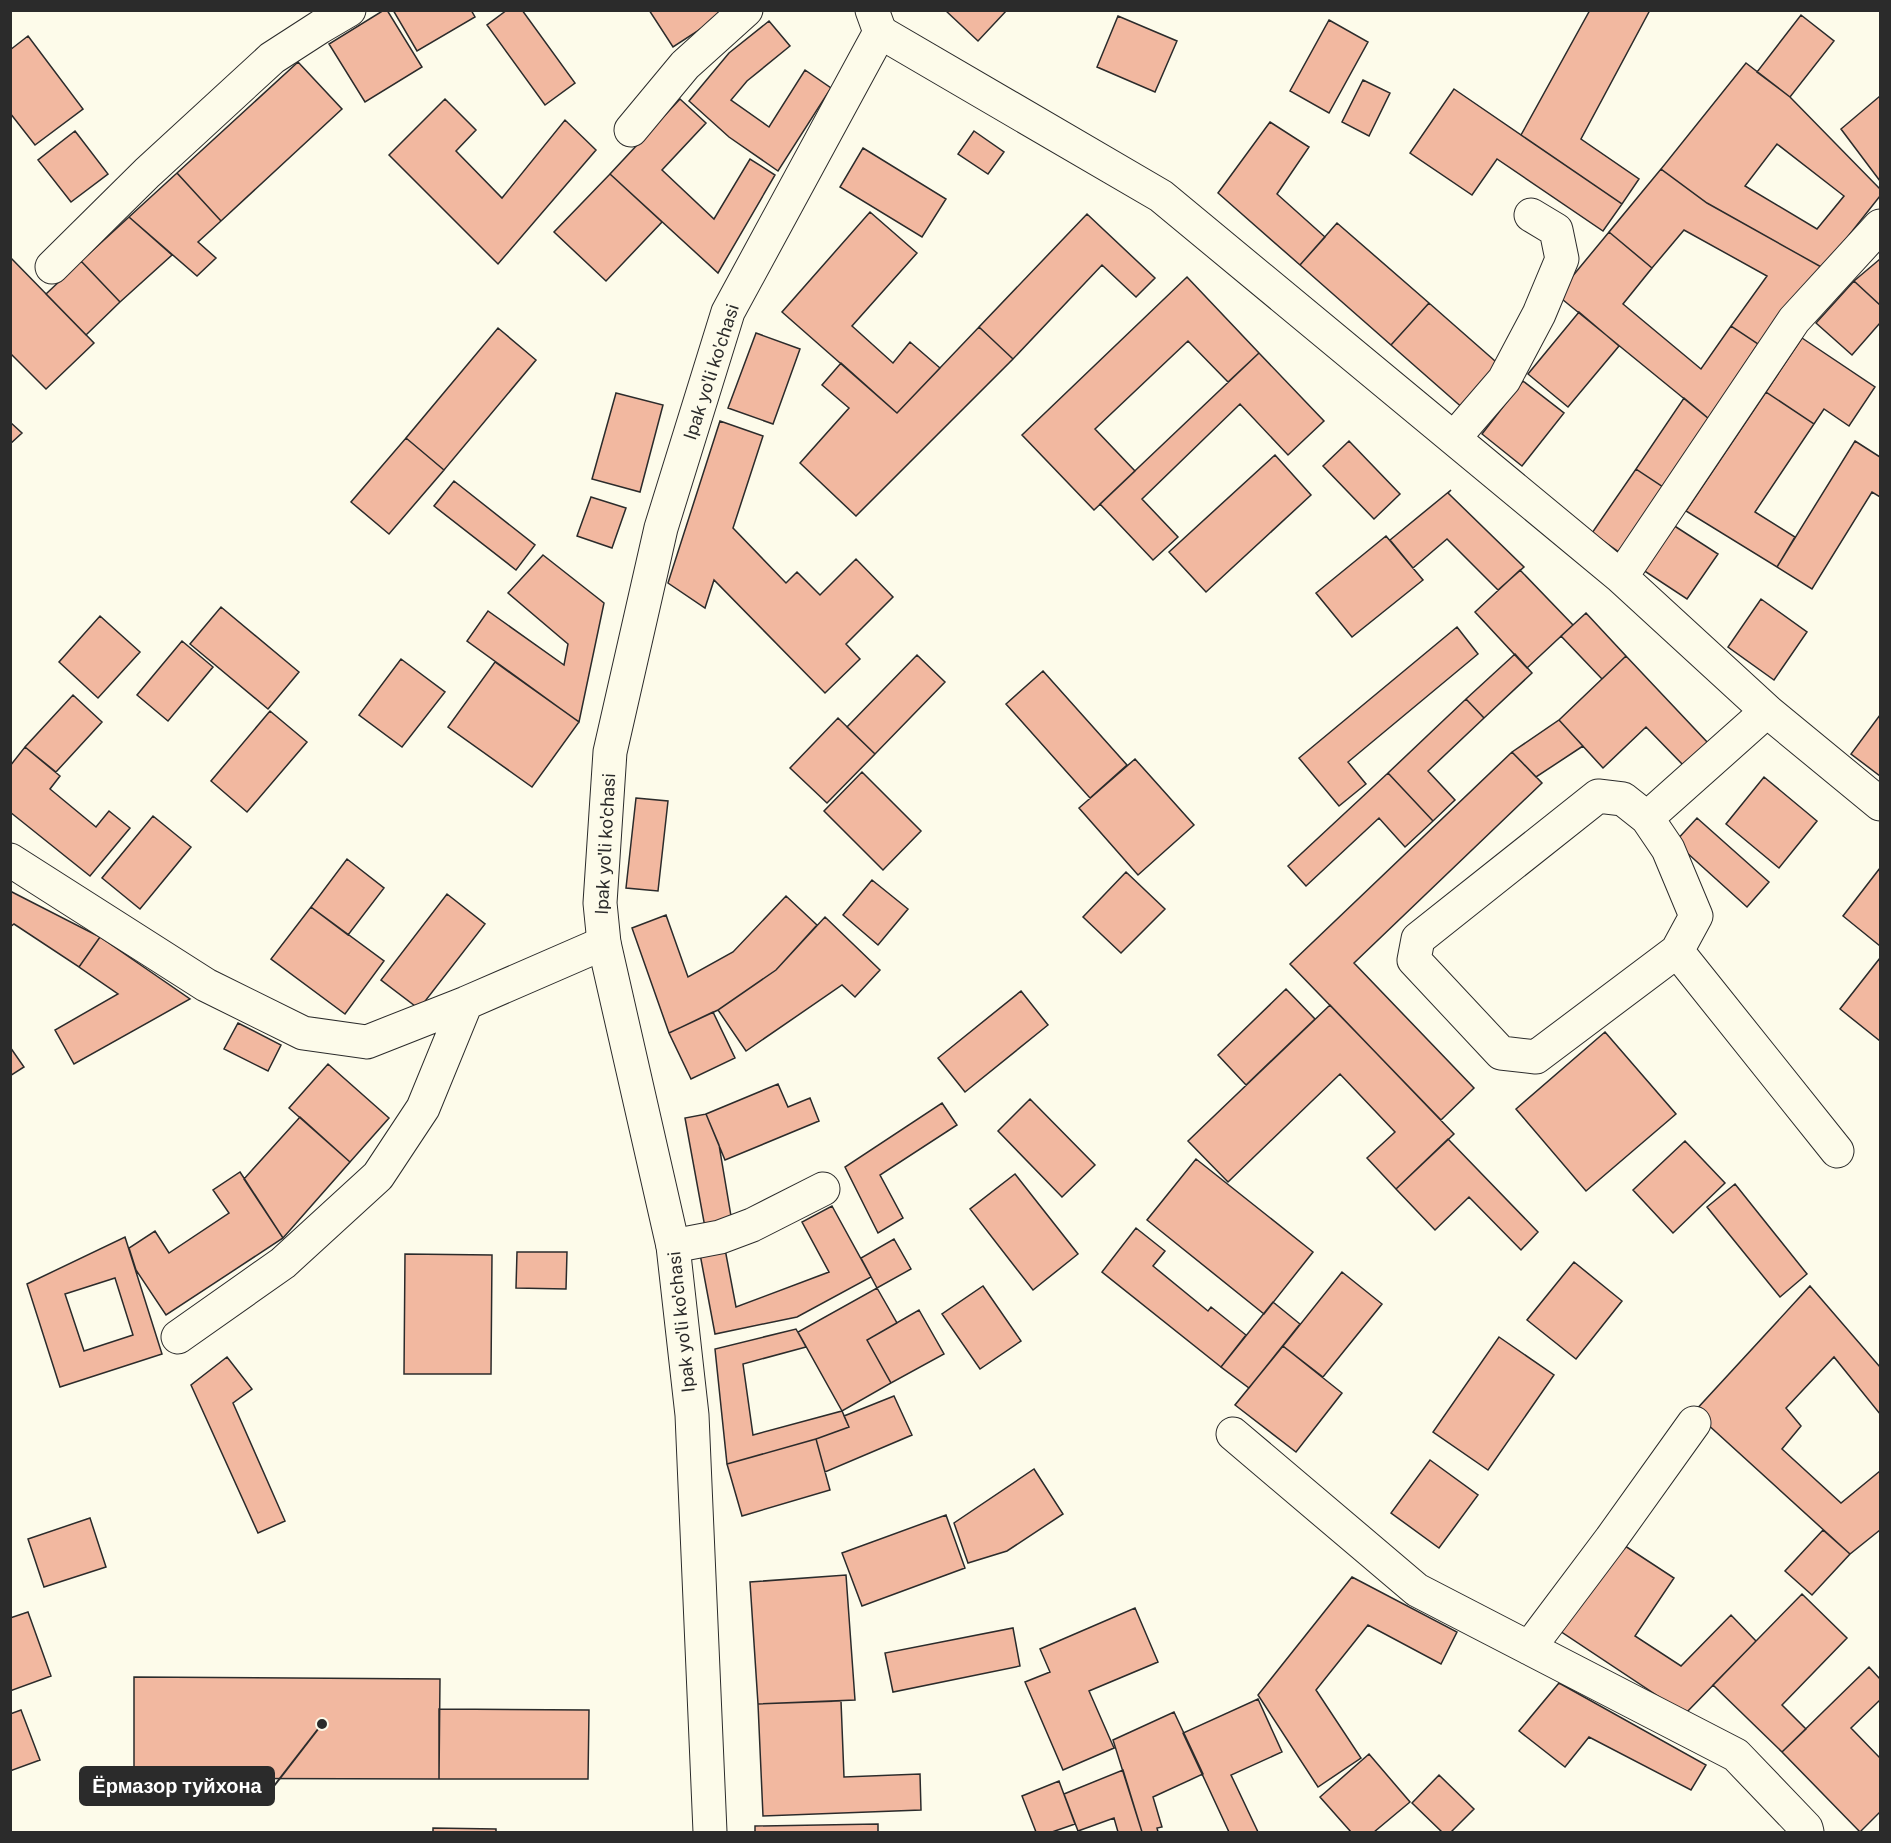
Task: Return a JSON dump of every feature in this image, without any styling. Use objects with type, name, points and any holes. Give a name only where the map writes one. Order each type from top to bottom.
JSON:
[{"type":"street","points":[[52,267],[147,173],[272,57],[349,10]]},
{"type":"street","points":[[631,130],[685,65],[746,10]]},
{"type":"street","points":[[876,21],[1161,196],[1621,577],[1767,711],[1881,804]]},
{"type":"street","name":"Ipak yo'li ko'chasi","points":[[710,1833],[692,1415],[673,1246],[604,943],[600,903],[610,752],[658,539],[728,312],[876,21]]},
{"type":"street","points":[[1454,438],[1504,380],[1539,314],[1562,259],[1556,230],[1531,215]]},
{"type":"street","points":[[1621,577],[1794,320],[1881,226]]},
{"type":"street","points":[[1647,818],[1767,711]]},
{"type":"street","points":[[1598,796],[1623,799],[1647,818],[1668,849],[1696,916],[1677,951],[1536,1057],[1501,1053],[1413,960],[1418,939],[1598,796]]},
{"type":"street","points":[[10,860],[206,985],[303,1033],[367,1042],[466,1003],[604,943]]},
{"type":"street","points":[[1677,951],[1837,1151]]},
{"type":"street","points":[[178,1337],[283,1263],[378,1176],[423,1108],[466,1003]]},
{"type":"street","points":[[673,1246],[720,1237],[752,1225],[823,1189]]},
{"type":"street","points":[[1529,1648],[1694,1424]]},
{"type":"street","points":[[1233,1434],[1417,1590],[1736,1755],[1806,1828],[1807,1833]]},
{"type":"building","points":[[387,10],[422,67],[365,102],[329,44]]},
{"type":"building","points":[[393,10],[471,10],[475,17],[417,51]]},
{"type":"building","points":[[507,10],[522,10],[575,83],[545,105],[487,25]]},
{"type":"building","points":[[649,10],[730,10],[673,47]]},
{"type":"building","points":[[945,10],[1007,10],[978,41]]},
{"type":"building","points":[[1590,10],[1650,10],[1581,139],[1639,179],[1622,204],[1521,135]]},
{"type":"building","points":[[1801,15],[1834,41],[1790,97],[1757,72]]},
{"type":"building","points":[[1118,16],[1177,41],[1155,92],[1097,67]]},
{"type":"building","points":[[1329,20],[1368,42],[1329,113],[1290,91]]},
{"type":"building","points":[[769,21],[790,46],[747,81],[731,100],[769,127],[805,70],[831,88],[778,171],[729,137],[689,101],[729,53]]},
{"type":"building","points":[[28,36],[83,109],[35,145],[10,113],[10,50]]},
{"type":"building","points":[[298,62],[342,109],[221,221],[177,173]]},
{"type":"building","points":[[1746,63],[1790,97],[1880,189],[1880,196],[1823,268],[1707,203],[1661,169]],"holes":[[[1777,144],[1844,196],[1817,229],[1745,186]]]},
{"type":"building","points":[[1363,80],[1390,93],[1369,136],[1342,122]]},
{"type":"building","points":[[1454,89],[1622,204],[1603,231],[1497,159],[1472,195],[1410,153]]},
{"type":"building","points":[[1880,96],[1880,181],[1841,129]]},
{"type":"building","points":[[445,99],[476,130],[456,151],[502,198],[565,120],[596,150],[498,264],[389,155]]},
{"type":"building","points":[[680,99],[706,123],[662,170],[714,219],[750,159],[775,175],[718,273],[610,174]]},
{"type":"building","points":[[1270,122],[1309,147],[1277,194],[1325,237],[1300,265],[1218,193]]},
{"type":"building","points":[[75,131],[108,174],[71,202],[38,160]]},
{"type":"building","points":[[974,131],[1004,152],[988,174],[958,154]]},
{"type":"building","points":[[863,148],[946,199],[922,237],[840,187]]},
{"type":"building","points":[[1661,169],[1707,203],[1823,268],[1758,344],[1731,326],[1767,276],[1684,230],[1652,268],[1609,232]]},
{"type":"building","points":[[177,173],[221,221],[198,242],[216,258],[197,276],[129,217]]},
{"type":"building","points":[[610,174],[662,222],[606,281],[554,232]]},
{"type":"building","points":[[870,212],[917,253],[852,326],[893,363],[910,342],[940,368],[897,413],[782,312]]},
{"type":"building","points":[[1087,214],[1155,278],[1136,297],[1102,265],[1013,359],[979,327]]},
{"type":"building","points":[[129,217],[172,255],[120,302],[81,261]]},
{"type":"building","points":[[1337,223],[1429,303],[1391,345],[1300,265]]},
{"type":"building","points":[[1609,232],[1652,268],[1623,304],[1701,369],[1731,326],[1758,344],[1709,419],[1557,295]]},
{"type":"building","points":[[10,257],[94,343],[46,389],[10,353]]},
{"type":"building","points":[[1880,259],[1880,305],[1854,281]]},
{"type":"building","points":[[81,261],[120,302],[86,335],[46,294]]},
{"type":"building","points":[[1187,277],[1259,353],[1228,382],[1188,341],[1095,429],[1135,471],[1094,510],[1022,435]]},
{"type":"building","points":[[1854,281],[1880,305],[1880,323],[1852,355],[1816,323]]},
{"type":"building","points":[[1429,303],[1503,368],[1465,410],[1391,345]]},
{"type":"building","points":[[1579,312],[1619,346],[1568,407],[1528,374]]},
{"type":"building","points":[[979,327],[1013,359],[856,516],[800,463],[849,408],[822,385],[841,363],[897,413]]},
{"type":"building","points":[[498,328],[536,360],[444,470],[406,438]]},
{"type":"building","points":[[756,333],[800,349],[773,424],[728,408]]},
{"type":"building","points":[[1802,338],[1875,387],[1849,426],[1824,409],[1814,424],[1766,392]]},
{"type":"building","points":[[1259,353],[1324,421],[1288,455],[1240,404],[1142,499],[1178,537],[1153,560],[1100,504]]},
{"type":"building","points":[[1523,381],[1564,413],[1522,466],[1482,434]]},
{"type":"building","points":[[1766,392],[1814,424],[1755,512],[1795,537],[1777,567],[1686,511]]},
{"type":"building","points":[[616,393],[663,405],[640,492],[592,479]]},
{"type":"building","points":[[1684,398],[1709,419],[1663,487],[1636,469]]},
{"type":"building","points":[[720,421],[763,436],[733,528],[786,583],[797,572],[820,595],[856,559],[893,597],[846,644],[860,659],[825,693],[714,580],[705,608],[668,583]]},
{"type":"building","points":[[10,422],[22,433],[10,444]]},
{"type":"building","points":[[406,438],[444,470],[389,534],[351,502]]},
{"type":"building","points":[[1349,441],[1400,494],[1374,519],[1323,466]]},
{"type":"building","points":[[1855,441],[1880,457],[1880,497],[1872,492],[1812,589],[1777,567]]},
{"type":"building","points":[[1275,455],[1311,495],[1206,592],[1169,552]]},
{"type":"building","points":[[1636,469],[1663,487],[1619,552],[1592,533]]},
{"type":"building","points":[[454,481],[535,545],[516,570],[434,506]]},
{"type":"building","points":[[1451,490],[1448,493],[1524,567],[1498,590],[1447,539],[1413,568],[1390,540]]},
{"type":"building","points":[[591,497],[626,508],[612,548],[577,536]]},
{"type":"building","points":[[1673,525],[1718,554],[1687,599],[1643,570]]},
{"type":"building","points":[[1386,536],[1423,580],[1352,637],[1316,593]]},
{"type":"building","points":[[543,555],[604,603],[579,722],[467,641],[488,611],[564,665],[568,644],[508,593]]},
{"type":"building","points":[[1520,570],[1573,625],[1527,668],[1475,612]]},
{"type":"building","points":[[1761,599],[1807,632],[1774,680],[1728,647]]},
{"type":"building","points":[[221,607],[299,672],[268,709],[190,644]]},
{"type":"building","points":[[1586,613],[1626,656],[1602,679],[1561,636]]},
{"type":"building","points":[[100,616],[140,652],[98,698],[59,662]]},
{"type":"building","points":[[1457,627],[1478,654],[1348,762],[1366,784],[1339,806],[1299,758]]},
{"type":"building","points":[[182,641],[213,667],[168,721],[137,695]]},
{"type":"building","points":[[1515,654],[1532,673],[1484,718],[1466,699]]},
{"type":"building","points":[[917,655],[945,682],[875,754],[847,727]]},
{"type":"building","points":[[1626,656],[1709,744],[1685,767],[1646,727],[1603,768],[1559,720]]},
{"type":"building","points":[[401,659],[445,692],[402,747],[359,715]]},
{"type":"building","points":[[495,662],[579,722],[532,787],[448,727]]},
{"type":"building","points":[[1043,671],[1127,765],[1090,798],[1006,704]]},
{"type":"building","points":[[73,695],[102,722],[56,772],[25,747]]},
{"type":"building","points":[[1466,699],[1484,718],[1428,771],[1455,800],[1433,821],[1388,773]]},
{"type":"building","points":[[270,711],[307,742],[247,812],[211,781]]},
{"type":"building","points":[[1880,715],[1880,776],[1851,754]]},
{"type":"building","points":[[838,718],[875,754],[827,803],[790,768]]},
{"type":"building","points":[[1559,720],[1583,746],[1536,777],[1512,752]]},
{"type":"building","points":[[25,747],[60,776],[50,789],[96,827],[109,811],[130,828],[90,876],[10,812],[10,766]]},
{"type":"building","points":[[1512,752],[1542,783],[1354,963],[1474,1088],[1441,1120],[1290,964]]},
{"type":"building","points":[[1135,759],[1194,825],[1138,875],[1079,808]]},
{"type":"building","points":[[862,772],[921,831],[883,870],[824,811]]},
{"type":"building","points":[[1388,773],[1433,821],[1405,847],[1379,818],[1306,886],[1288,866]]},
{"type":"building","points":[[1764,777],[1817,821],[1779,868],[1726,824]]},
{"type":"building","points":[[636,798],[668,801],[658,891],[626,888]]},
{"type":"building","points":[[153,816],[191,847],[140,909],[102,878]]},
{"type":"building","points":[[1697,818],[1769,882],[1747,907],[1675,842]]},
{"type":"building","points":[[347,859],[384,888],[348,935],[311,907]]},
{"type":"building","points":[[1880,868],[1880,946],[1843,916]]},
{"type":"building","points":[[1126,872],[1165,909],[1121,953],[1083,917]]},
{"type":"building","points":[[872,880],[908,909],[878,945],[843,915]]},
{"type":"building","points":[[10,891],[100,937],[79,967],[14,924],[10,927]]},
{"type":"building","points":[[447,894],[485,924],[419,1009],[381,980]]},
{"type":"building","points":[[786,896],[817,925],[776,970],[718,1010],[669,1033],[632,928],[666,915],[688,977],[733,952]]},
{"type":"building","points":[[311,907],[384,961],[345,1014],[271,959]]},
{"type":"building","points":[[825,917],[880,970],[855,997],[842,985],[746,1051],[718,1010],[776,970]]},
{"type":"building","points":[[100,937],[190,999],[74,1064],[55,1030],[118,994],[79,967]]},
{"type":"building","points":[[1880,958],[1880,1041],[1840,1009]]},
{"type":"building","points":[[1286,989],[1315,1019],[1246,1085],[1218,1055]]},
{"type":"building","points":[[1021,991],[1048,1025],[965,1092],[938,1058]]},
{"type":"building","points":[[1330,1005],[1454,1134],[1396,1189],[1367,1158],[1395,1132],[1340,1074],[1228,1182],[1188,1141]]},
{"type":"building","points":[[713,1012],[735,1058],[691,1079],[669,1033]]},
{"type":"building","points":[[238,1023],[281,1045],[268,1071],[224,1049]]},
{"type":"building","points":[[1605,1032],[1676,1114],[1586,1191],[1516,1109]]},
{"type":"building","points":[[10,1047],[24,1067],[10,1076]]},
{"type":"building","points":[[328,1064],[389,1118],[350,1162],[289,1108]]},
{"type":"building","points":[[778,1084],[788,1107],[810,1098],[819,1121],[725,1160],[706,1114]]},
{"type":"building","points":[[1030,1099],[1095,1165],[1062,1197],[998,1131]]},
{"type":"building","points":[[942,1103],[957,1125],[880,1175],[903,1218],[878,1233],[845,1167]]},
{"type":"building","points":[[706,1114],[719,1145],[733,1228],[706,1233],[685,1118]]},
{"type":"building","points":[[300,1117],[350,1162],[283,1238],[244,1179]]},
{"type":"building","points":[[1448,1139],[1538,1232],[1521,1250],[1469,1197],[1435,1230],[1396,1189]]},
{"type":"building","points":[[1685,1141],[1725,1183],[1673,1233],[1633,1190]]},
{"type":"building","points":[[1196,1159],[1313,1252],[1264,1314],[1147,1220]]},
{"type":"building","points":[[240,1172],[283,1238],[166,1315],[136,1270],[129,1248],[155,1231],[169,1253],[229,1213],[213,1190]]},
{"type":"building","points":[[1015,1174],[1078,1254],[1033,1290],[970,1209]]},
{"type":"building","points":[[1735,1184],[1807,1274],[1780,1297],[1707,1207]]},
{"type":"building","points":[[832,1206],[871,1277],[797,1317],[715,1334],[700,1254],[725,1249],[736,1307],[829,1272],[802,1222]]},
{"type":"building","points":[[1136,1228],[1165,1251],[1153,1266],[1208,1311],[1211,1307],[1246,1335],[1221,1367],[1102,1272]]},
{"type":"building","points":[[125,1237],[162,1354],[60,1387],[27,1284]],"holes":[[[115,1278],[133,1335],[84,1351],[65,1294]]]},
{"type":"building","points":[[894,1239],[911,1269],[877,1288],[861,1258]]},
{"type":"building","points":[[517,1252],[567,1252],[566,1289],[516,1288]]},
{"type":"building","points":[[405,1254],[492,1255],[491,1374],[404,1374]]},
{"type":"building","points":[[1574,1262],[1622,1301],[1576,1359],[1527,1320]]},
{"type":"building","points":[[1342,1272],[1382,1304],[1323,1377],[1283,1346]]},
{"type":"building","points":[[983,1286],[1021,1341],[980,1369],[942,1314]]},
{"type":"building","points":[[1810,1286],[1880,1367],[1880,1414],[1834,1357],[1786,1408],[1801,1426],[1782,1449],[1841,1503],[1880,1471],[1880,1530],[1850,1554],[1694,1412]]},
{"type":"building","points":[[877,1288],[897,1323],[867,1340],[891,1383],[842,1411],[798,1332]]},
{"type":"building","points":[[1273,1302],[1300,1324],[1249,1388],[1221,1367]]},
{"type":"building","points":[[919,1310],[944,1354],[891,1383],[867,1340]]},
{"type":"building","points":[[796,1329],[806,1347],[743,1364],[753,1435],[842,1411],[849,1427],[816,1439],[727,1464],[715,1349]]},
{"type":"building","points":[[1499,1337],[1554,1375],[1488,1470],[1433,1432]]},
{"type":"building","points":[[1283,1346],[1342,1393],[1296,1452],[1235,1405]]},
{"type":"building","points":[[227,1357],[252,1389],[233,1403],[285,1521],[258,1533],[191,1385]]},
{"type":"building","points":[[894,1396],[912,1435],[825,1472],[816,1439],[849,1427],[844,1416]]},
{"type":"building","points":[[816,1439],[830,1490],[742,1516],[727,1464]]},
{"type":"building","points":[[1430,1460],[1478,1495],[1439,1548],[1391,1513]]},
{"type":"building","points":[[1034,1469],[1063,1514],[1007,1551],[968,1563],[954,1523]]},
{"type":"building","points":[[946,1515],[965,1568],[862,1606],[842,1553]]},
{"type":"building","points":[[90,1518],[106,1567],[44,1587],[28,1539]]},
{"type":"building","points":[[1823,1530],[1850,1554],[1812,1595],[1785,1571]]},
{"type":"building","points":[[1619,1542],[1674,1578],[1635,1636],[1681,1666],[1731,1615],[1756,1641],[1685,1714],[1560,1631]]},
{"type":"building","points":[[846,1575],[855,1700],[758,1704],[750,1582]]},
{"type":"building","points":[[1352,1577],[1457,1632],[1441,1664],[1368,1625],[1316,1690],[1361,1758],[1318,1787],[1258,1695]]},
{"type":"building","points":[[1802,1594],[1847,1638],[1782,1705],[1806,1729],[1782,1752],[1713,1685]]},
{"type":"building","points":[[1135,1608],[1158,1662],[1089,1691],[1114,1748],[1063,1770],[1025,1682],[1050,1672],[1040,1649]]},
{"type":"building","points":[[28,1612],[51,1676],[10,1691],[10,1618]]},
{"type":"building","points":[[1013,1628],[1020,1666],[893,1692],[885,1653]]},
{"type":"building","points":[[1869,1667],[1880,1679],[1880,1700],[1851,1728],[1880,1758],[1880,1812],[1860,1832],[1782,1752]]},
{"type":"building","points":[[134,1677],[440,1679],[439,1779],[134,1778]]},
{"type":"building","points":[[1559,1683],[1706,1765],[1691,1790],[1589,1737],[1565,1767],[1519,1731]]},
{"type":"building","points":[[1258,1699],[1282,1752],[1231,1775],[1258,1832],[1229,1832],[1183,1733]]},
{"type":"building","points":[[841,1701],[844,1777],[920,1774],[921,1810],[763,1816],[758,1704]]},
{"type":"building","points":[[439,1709],[589,1710],[588,1779],[439,1779]]},
{"type":"building","points":[[21,1710],[40,1760],[10,1771],[10,1714]]},
{"type":"building","points":[[1174,1712],[1203,1774],[1153,1797],[1162,1827],[1157,1828],[1158,1832],[1142,1832],[1113,1740]]},
{"type":"building","points":[[1369,1754],[1410,1802],[1374,1832],[1351,1832],[1320,1797]]},
{"type":"building","points":[[1123,1770],[1142,1832],[1118,1832],[1114,1818],[1078,1831],[1064,1794]]},
{"type":"building","points":[[1439,1775],[1474,1809],[1451,1832],[1442,1832],[1412,1803]]},
{"type":"building","points":[[1059,1781],[1075,1824],[1052,1832],[1036,1832],[1022,1796]]},
{"type":"building","points":[[878,1824],[878,1832],[755,1832],[755,1826]]},
{"type":"building","points":[[433,1828],[496,1829],[496,1832],[433,1832]]},
{"type":"place","name":"Ёрмазор туйхона","points":[[322,1724]]}]
